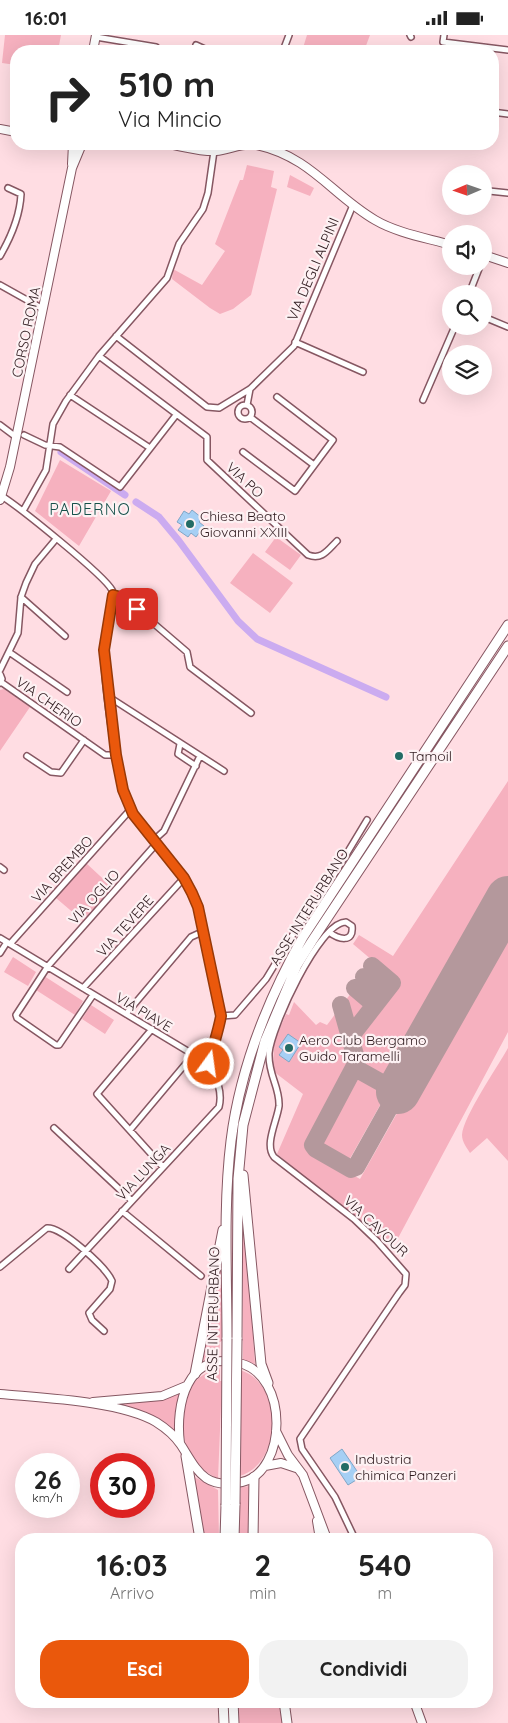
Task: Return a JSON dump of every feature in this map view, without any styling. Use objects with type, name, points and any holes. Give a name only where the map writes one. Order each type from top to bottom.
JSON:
[{"type":"highway","name":"ASSE INTERURBANO","points":[[233,1533],[230,1505],[227,1339],[231,1141],[237,1105],[253,1045],[279,981],[303,937],[508,625]]},
{"type":"highway","name":"ASSE INTERURBANO","points":[[226,1533],[230,1505],[237,1339],[239,1152],[243,1125],[258,1063],[272,1023],[297,965],[508,646]]},
{"type":"highway","points":[[258,1063],[259,1074],[244,1153],[243,1179],[261,1364],[268,1383]]},
{"type":"highway","points":[[195,1374],[220,1258],[223,1231],[228,1221]]},
{"type":"highway","points":[[186,1455],[199,1533]]},
{"type":"highway","points":[[253,1533],[254,1477]]},
{"type":"highway","points":[[223,1708],[224,1723]]},
{"type":"highway","points":[[233,1708],[234,1723]]},
{"type":"highway","points":[[285,1708],[287,1723]]},
{"type":"street","points":[[444,35],[444,42],[468,45]]},
{"type":"street","points":[[96,36],[145,45]]},
{"type":"street","name":"CORSO ROMA","points":[[0,497],[20,436],[43,309],[72,168],[74,150]]},
{"type":"street","name":"CORSO ROMA","points":[[72,168],[80,150]]},
{"type":"street","points":[[207,150],[218,150]]},
{"type":"street","points":[[272,150],[303,164],[322,177],[353,205],[384,225],[442,242]]},
{"type":"street","points":[[23,511],[46,471],[53,424],[70,395],[99,356],[167,278],[179,244],[203,209],[208,193],[214,151]]},
{"type":"street","points":[[0,256],[13,233],[21,194],[8,188]]},
{"type":"street","points":[[492,191],[508,193]]},
{"type":"street","name":"VIA DEGLI ALPINI","points":[[116,336],[207,407],[219,408],[250,389],[276,365],[295,342],[353,205]]},
{"type":"street","points":[[492,258],[508,263]]},
{"type":"street","points":[[1,288],[43,309]]},
{"type":"street","points":[[492,320],[508,327]]},
{"type":"street","points":[[423,400],[451,335]]},
{"type":"street","name":"VIA DEGLI ALPINI","points":[[295,342],[363,372]]},
{"type":"street","name":"VIA PO","points":[[99,356],[207,437],[207,460],[308,555],[322,557],[337,541]]},
{"type":"street","points":[[247,405],[250,389]]},
{"type":"street","points":[[70,395],[150,448]]},
{"type":"street","points":[[243,452],[295,491],[334,440],[277,397]]},
{"type":"street","points":[[247,405],[243,405],[238,411],[242,418],[250,417],[314,465]]},
{"type":"street","points":[[247,405],[252,410],[250,417]]},
{"type":"street","points":[[0,425],[20,436],[60,447],[120,487],[176,415]]},
{"type":"street","points":[[0,497],[23,511],[110,586],[113,595],[104,650],[116,755],[123,790],[130,810],[184,878],[198,907],[221,1016],[218,1033],[212,1045],[209,1064]]},
{"type":"street","points":[[1,683],[0,672],[18,633],[21,597],[35,564],[56,539]]},
{"type":"street","points":[[113,595],[124,598],[187,652],[190,667],[251,713]]},
{"type":"street","points":[[21,597],[65,636]]},
{"type":"street","points":[[9,652],[67,692]]},
{"type":"street","name":"VIA CHERIO","points":[[1,683],[106,755],[116,755]]},
{"type":"street","points":[[109,697],[224,771]]},
{"type":"street","name":"VIA CHERIO","points":[[27,756],[51,772],[61,773],[84,741]]},
{"type":"street","points":[[180,744],[178,754],[196,766]]},
{"type":"street","name":"VIA OGLIO","points":[[48,967],[164,831],[200,756]]},
{"type":"street","name":"VIA BREMBO","points":[[8,943],[130,810]]},
{"type":"street","points":[[221,1016],[235,1015],[266,979],[306,913],[317,903],[367,820]]},
{"type":"street","name":"VIA TEVERE","points":[[83,989],[184,878]]},
{"type":"street","points":[[342,922],[352,927],[353,932],[343,940],[329,932],[342,922]]},
{"type":"street","points":[[126,1014],[192,937],[202,932]]},
{"type":"street","name":"VIA CAVOUR","points":[[329,932],[314,951],[295,983],[271,1042],[270,1075],[279,1101],[269,1147],[274,1157],[354,1219],[377,1241],[406,1274],[405,1285],[400,1293],[300,1439],[304,1453],[339,1503],[352,1531]]},
{"type":"street","name":"VIA PIAVE","points":[[0,938],[209,1064]]},
{"type":"street","points":[[0,953],[8,943]]},
{"type":"street","points":[[48,967],[16,1015],[17,1018],[56,1045],[63,1042],[93,995]]},
{"type":"street","points":[[152,1029],[96,1094],[163,1167]]},
{"type":"street","points":[[130,1130],[193,1055]]},
{"type":"street","name":"VIA LUNGA","points":[[69,1269],[219,1107],[219,1087],[209,1064]]},
{"type":"street","points":[[54,1128],[132,1201]]},
{"type":"street","points":[[122,1211],[200,1276]]},
{"type":"street","points":[[0,1267],[47,1228],[55,1228],[85,1252],[112,1281],[110,1289],[89,1313],[92,1320],[104,1331]]},
{"type":"street","points":[[0,1394],[84,1402],[130,1412],[155,1421],[180,1443],[200,1475],[220,1483],[232,1484],[254,1477],[265,1466],[276,1431],[276,1408],[268,1383],[250,1367],[233,1361],[212,1363],[195,1374],[186,1386],[178,1415],[180,1443]]},
{"type":"street","points":[[84,1402],[162,1396],[186,1386]]},
{"type":"street","points":[[276,1431],[288,1455],[304,1475],[325,1533]]},
{"type":"street","points":[[265,1466],[281,1463],[297,1468]]},
{"type":"street","points":[[312,1500],[319,1533]]},
{"type":"street","points":[[417,1708],[422,1723]]},
{"type":"shaded area","points":[[5,35],[61,35],[59,45],[10,45],[10,64],[2,63]]},
{"type":"shaded area","points":[[307,35],[370,35],[366,45],[304,45]]},
{"type":"shaded area","points":[[247,165],[274,171],[271,187],[277,189],[251,295],[233,309],[220,314],[172,279],[173,269],[202,285],[225,251],[215,244],[240,180],[243,180]]},
{"type":"shaded area","points":[[290,175],[314,188],[310,196],[287,187]]},
{"type":"shaded area","points":[[60,460],[111,491],[79,546],[35,511]]},
{"type":"shaded area","points":[[276,537],[301,555],[290,570],[265,552]]},
{"type":"shaded area","points":[[253,553],[293,583],[270,613],[230,583]]},
{"type":"shaded area","points":[[4,689],[30,707],[0,751],[0,690]]},
{"type":"shaded area","points":[[508,781],[508,878],[393,1082],[385,1081],[367,1070],[362,1062],[354,1038],[398,982],[353,944],[359,935],[393,956]]},
{"type":"shaded area","points":[[86,863],[113,888],[83,921],[56,898]]},
{"type":"shaded area","points":[[508,916],[508,1032],[397,1240],[391,1242],[381,1239],[277,1154],[303,1094],[273,1071],[274,1042],[286,1014],[289,1015],[294,1002],[316,1025],[320,1022],[327,1025],[339,1009],[352,1054],[352,1064],[305,1148],[360,1179]]},
{"type":"shaded area","points":[[13,957],[36,972],[28,986],[4,972]]},
{"type":"shaded area","points":[[44,976],[83,1001],[75,1015],[36,990]]},
{"type":"shaded area","points":[[353,991],[367,1002],[368,1008],[352,1030],[344,1002]]},
{"type":"shaded area","points":[[91,1005],[114,1020],[105,1034],[82,1019]]},
{"type":"shaded area","points":[[508,1048],[508,1161],[487,1138],[470,1153],[462,1135],[474,1104]]},
{"type":"shaded area","points":[[361,1077],[388,1091],[348,1162],[344,1162],[318,1144],[352,1082]]},
{"type":"shaded area","points":[[243,1233],[246,1234],[255,1364],[243,1360]]},
{"type":"shaded area","points":[[223,1258],[222,1341],[220,1342],[219,1358],[203,1361],[204,1342]]},
{"type":"shaded area","points":[[220,1368],[220,1381],[222,1381],[218,1479],[201,1468],[190,1455],[184,1435],[183,1413],[185,1402],[194,1383],[199,1378]]},
{"type":"shaded area","points":[[240,1370],[254,1378],[265,1390],[271,1406],[273,1423],[270,1440],[264,1456],[254,1468],[240,1476]]},
{"type":"shaded area","points":[[179,1394],[174,1431],[116,1404],[158,1400]]},
{"type":"shaded area","points":[[193,1476],[218,1490],[219,1533],[201,1533]]},
{"type":"shaded area","points":[[251,1486],[250,1533],[238,1533],[241,1487]]},
{"type":"shaded area","points":[[238,1708],[282,1708],[284,1723],[238,1723]]},
{"type":"building","name":"Chiesa Beato Giovanni XXIII","points":[[192,510],[202,518],[199,522],[204,526],[196,537],[191,533],[188,537],[178,530],[182,525],[177,522],[184,511],[189,514]]},
{"type":"building","name":"Aero Club Bergamo Guido Taramelli","points":[[288,1034],[301,1043],[289,1062],[279,1055],[283,1050],[279,1047]]},
{"type":"building","name":"Industria chimica Panzeri","points":[[342,1449],[361,1477],[348,1485],[330,1458]]},
{"type":"waterway","points":[[61,452],[125,495]]},
{"type":"waterway","points":[[136,502],[159,517],[238,621],[257,639],[386,697]]},
{"type":"taxiway","points":[[350,1037],[392,983],[372,966]]},
{"type":"taxiway","points":[[364,977],[383,994]]},
{"type":"taxiway","points":[[355,988],[375,1005]]},
{"type":"taxiway","points":[[341,1005],[357,1062],[313,1145],[316,1149],[351,1169],[356,1167],[398,1092],[355,1068]]},
{"type":"runway","points":[[398,1092],[508,898]]},
{"type":"place","name":"Chiesa Beato Giovanni XXIII","points":[[190,524]]},
{"type":"place","name":"Tamoil","points":[[399,756]]},
{"type":"place","name":"Aero Club Bergamo Guido Taramelli","points":[[289,1048]]},
{"type":"place","name":"Industria chimica Panzeri","points":[[345,1467]]},
{"type":"district","name":"PADERNO","points":[[90,509]]},
{"type":"route","points":[[137,609],[124,598],[113,595],[104,650],[116,755],[123,790],[130,810],[184,878],[198,907],[209,968],[221,1016],[218,1033],[212,1045],[209,1064]]}]
